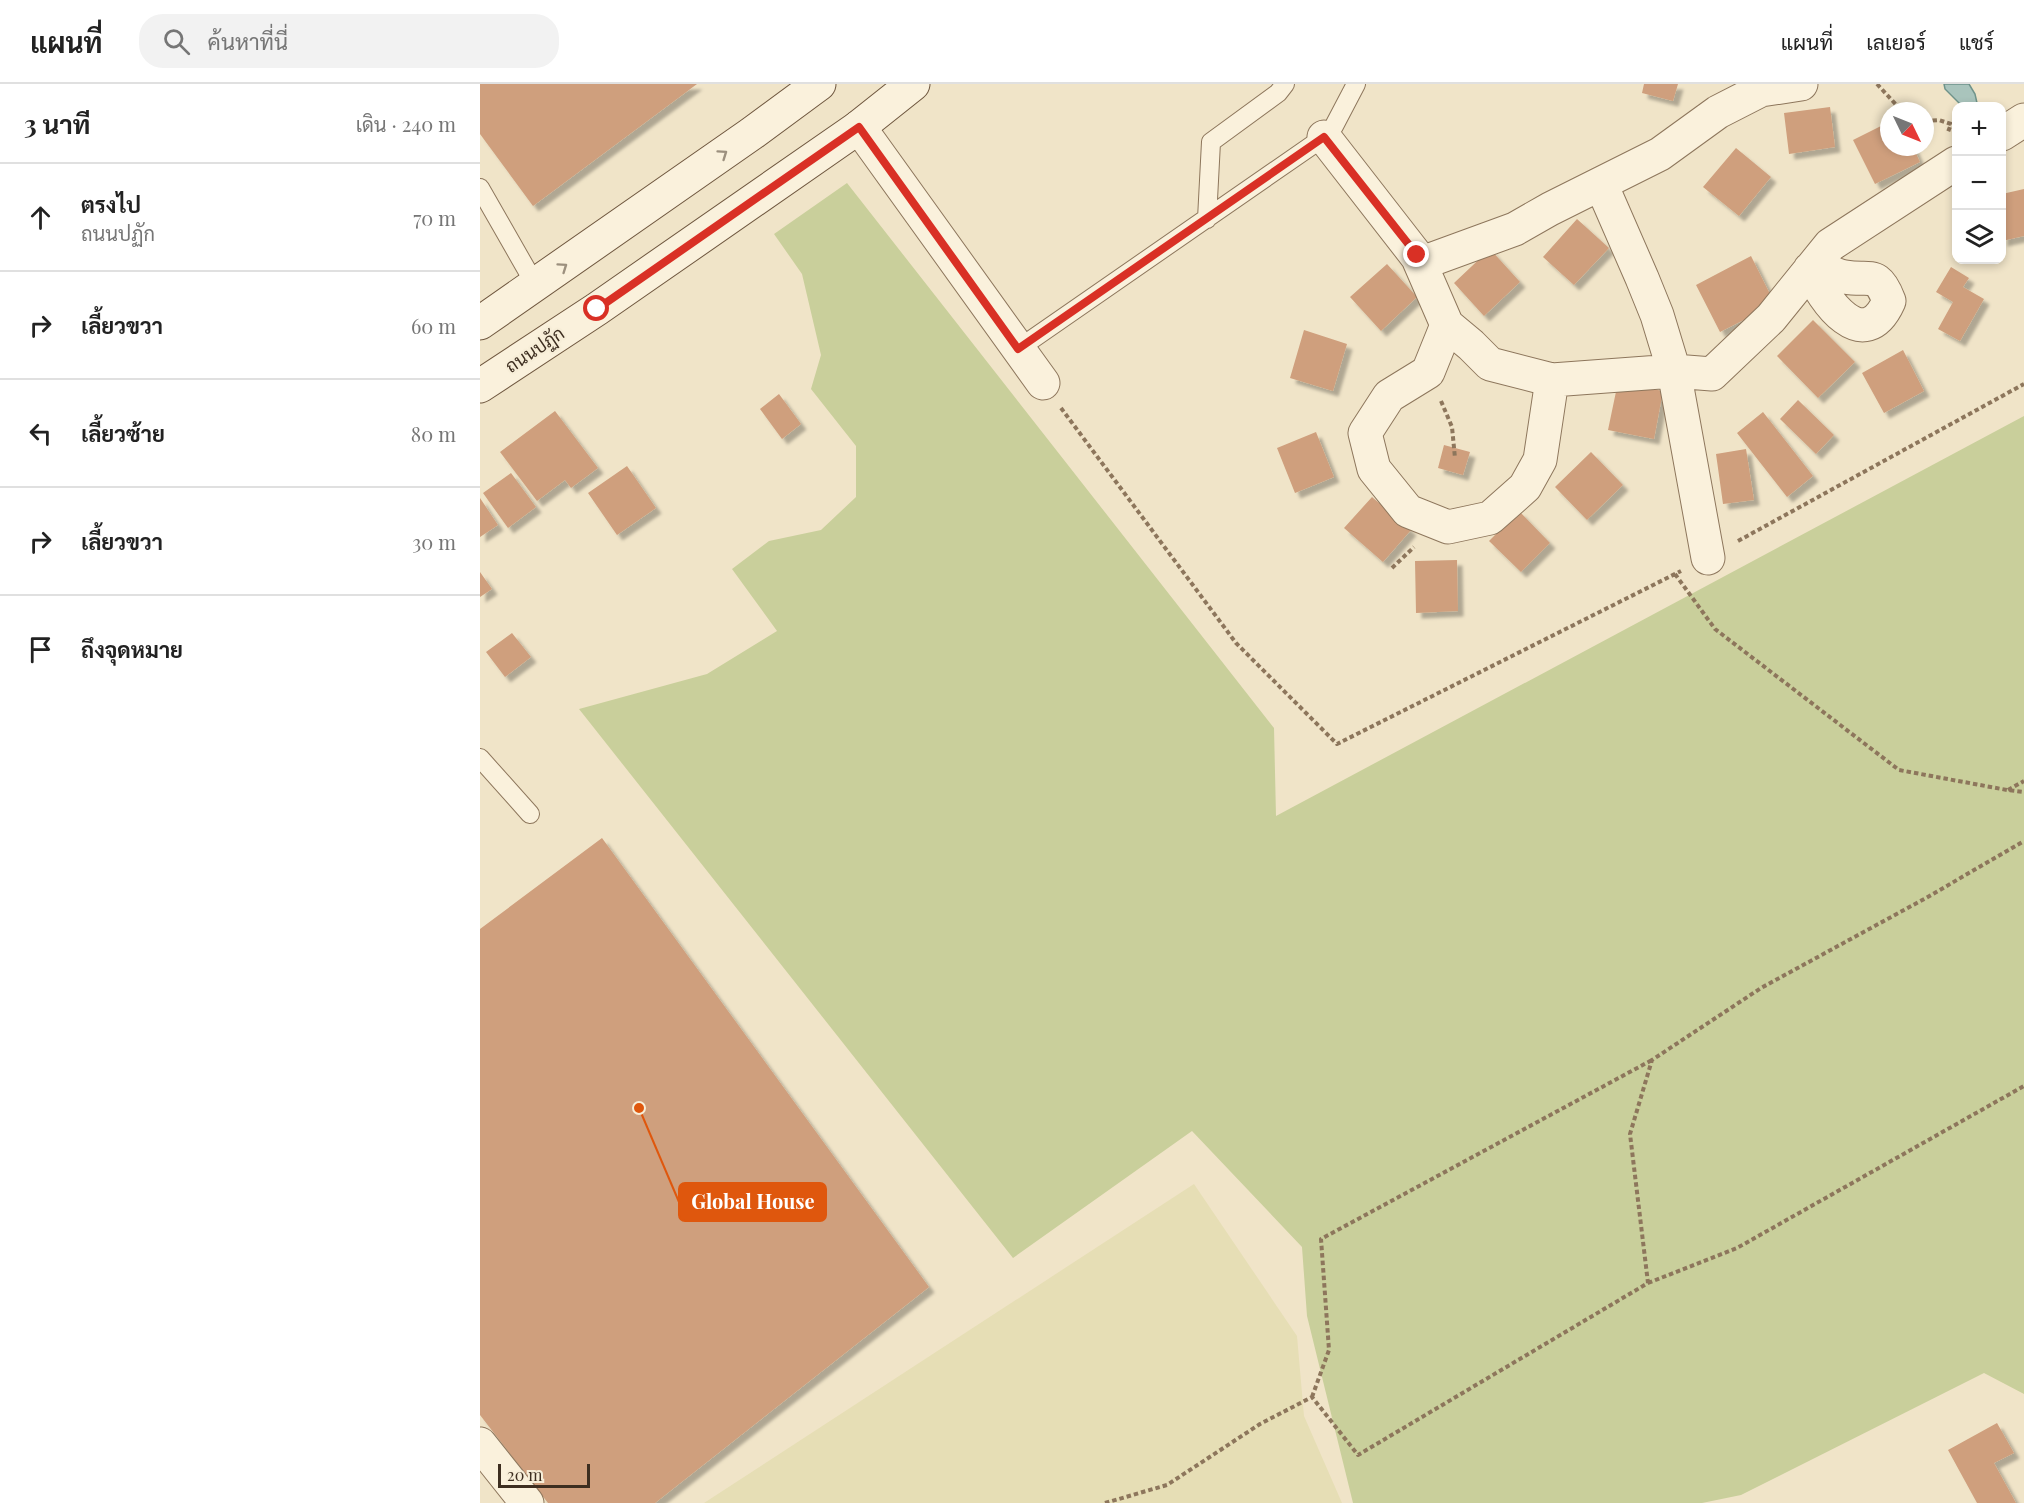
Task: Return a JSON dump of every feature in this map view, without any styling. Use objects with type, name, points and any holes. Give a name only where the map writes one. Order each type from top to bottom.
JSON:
[{"type":"street","points":[[480,323],[536,286],[819,84]]},
{"type":"street","name":"ถนนปฏัก","points":[[480,387],[597,309],[859,127],[913,84]]},
{"type":"street","points":[[1324,137],[1422,263],[1515,229],[1660,154],[1718,112],[1761,90],[1801,84]]},
{"type":"street","points":[[2006,131],[2024,120]]},
{"type":"street","points":[[859,127],[1043,383]]},
{"type":"street","points":[[1417,255],[1447,325],[1490,364],[1552,380],[1674,371],[1712,374],[1771,318],[1830,244],[1952,166]]},
{"type":"street","points":[[1600,184],[1657,315],[1674,371],[1708,558]]},
{"type":"street","points":[[1447,325],[1428,372],[1389,396],[1365,433],[1374,469],[1408,511],[1448,527],[1490,518],[1525,487],[1540,460],[1552,380]]},
{"type":"street","points":[[480,1443],[526,1503]]},
{"type":"lane","points":[[1207,219],[1211,142],[1278,93],[1285,84]]},
{"type":"lane","points":[[1018,349],[1324,137],[1334,126],[1356,84]]},
{"type":"lane","points":[[480,188],[536,286]]},
{"type":"lane","points":[[480,758],[530,814]]},
{"type":"path","points":[[1877,84],[1894,102]]},
{"type":"path","points":[[1428,372],[1452,427],[1455,458]]},
{"type":"path","points":[[1043,383],[1236,643],[1337,744],[1708,558],[2024,384]]},
{"type":"path","points":[[1675,574],[1715,629],[1899,770],[2024,792]]},
{"type":"path","points":[[2007,790],[2024,782]]},
{"type":"path","points":[[1105,1503],[1167,1485],[1260,1424],[1312,1397],[1329,1350],[1321,1239],[1653,1060],[1761,988],[1916,904],[2024,841]]},
{"type":"path","points":[[1648,1284],[1630,1134],[1653,1060]]},
{"type":"path","points":[[1312,1397],[1358,1455],[1648,1284],[1737,1248],[2024,1086]]},
{"type":"shaded area","points":[[1194,1184],[1297,1336],[1304,1416],[1342,1503],[704,1503]]},
{"type":"green space","points":[[847,183],[1274,728],[1276,816],[2024,416],[2024,1394],[1984,1373],[1741,1495],[1702,1503],[1353,1503],[1307,1316],[1302,1247],[1192,1131],[1013,1258],[579,709],[707,674],[777,631],[732,569],[769,541],[821,530],[856,497],[856,446],[811,389],[821,355],[802,274],[774,234]]},
{"type":"water","points":[[1944,84],[1969,84],[1977,102],[1958,102],[1945,89]]},
{"type":"building","points":[[480,84],[697,84],[533,206],[480,134]]},
{"type":"building","points":[[1644,84],[1678,84],[1673,101],[1642,93]]},
{"type":"building","points":[[1830,107],[1835,147],[1789,154],[1784,113]]},
{"type":"building","points":[[1880,126],[1880,156],[1917,156],[1920,162],[1875,184],[1853,140]]},
{"type":"building","points":[[1736,148],[1771,177],[1739,216],[1703,187]]},
{"type":"building","points":[[2024,189],[2024,236],[2006,240],[2006,210],[2006,193]]},
{"type":"building","points":[[1577,219],[1609,248],[1574,285],[1543,257]]},
{"type":"building","points":[[1490,249],[1520,282],[1484,316],[1454,283]]},
{"type":"building","points":[[1751,256],[1775,304],[1720,332],[1696,285]]},
{"type":"building","points":[[1387,264],[1417,297],[1381,331],[1350,297]]},
{"type":"building","points":[[1951,267],[1969,278],[1963,287],[1984,299],[1960,341],[1938,329],[1953,302],[1936,292]]},
{"type":"building","points":[[1813,320],[1855,362],[1818,398],[1777,356]]},
{"type":"building","points":[[1304,330],[1347,344],[1333,391],[1290,378]]},
{"type":"building","points":[[1903,350],[1924,391],[1884,413],[1862,373]]},
{"type":"building","points":[[1618,382],[1663,391],[1654,439],[1608,430]]},
{"type":"building","points":[[779,394],[801,424],[782,439],[760,409]]},
{"type":"building","points":[[1798,400],[1834,435],[1816,454],[1780,419]]},
{"type":"building","points":[[555,411],[598,468],[571,488],[565,480],[537,501],[500,452]]},
{"type":"building","points":[[1763,412],[1813,476],[1787,497],[1737,433]]},
{"type":"building","points":[[1316,432],[1334,477],[1295,493],[1277,448]]},
{"type":"building","points":[[1444,445],[1470,452],[1463,475],[1438,468]]},
{"type":"building","points":[[1746,449],[1754,500],[1723,504],[1716,454]]},
{"type":"building","points":[[1591,452],[1623,485],[1587,520],[1555,487]]},
{"type":"building","points":[[627,466],[656,508],[617,535],[588,493]]},
{"type":"building","points":[[511,473],[536,507],[508,528],[483,493]]},
{"type":"building","points":[[1372,497],[1411,530],[1383,562],[1344,528]]},
{"type":"building","points":[[480,498],[498,525],[480,537]]},
{"type":"building","points":[[1519,511],[1550,543],[1521,572],[1489,541]]},
{"type":"building","points":[[1457,560],[1458,611],[1416,613],[1415,561]]},
{"type":"building","points":[[480,572],[492,589],[480,597]]},
{"type":"building","points":[[512,633],[531,657],[505,677],[486,652]]},
{"type":"building","points":[[602,838],[929,1287],[655,1503],[548,1503],[480,1415],[480,929]]},
{"type":"building","points":[[1997,1423],[2014,1453],[1994,1463],[2016,1503],[1977,1503],[1948,1450]]},
{"type":"place","name":"Global House","points":[[639,1108]]},
{"type":"route","points":[[597,309],[859,127],[1018,349],[1324,137],[1417,255]]}]
